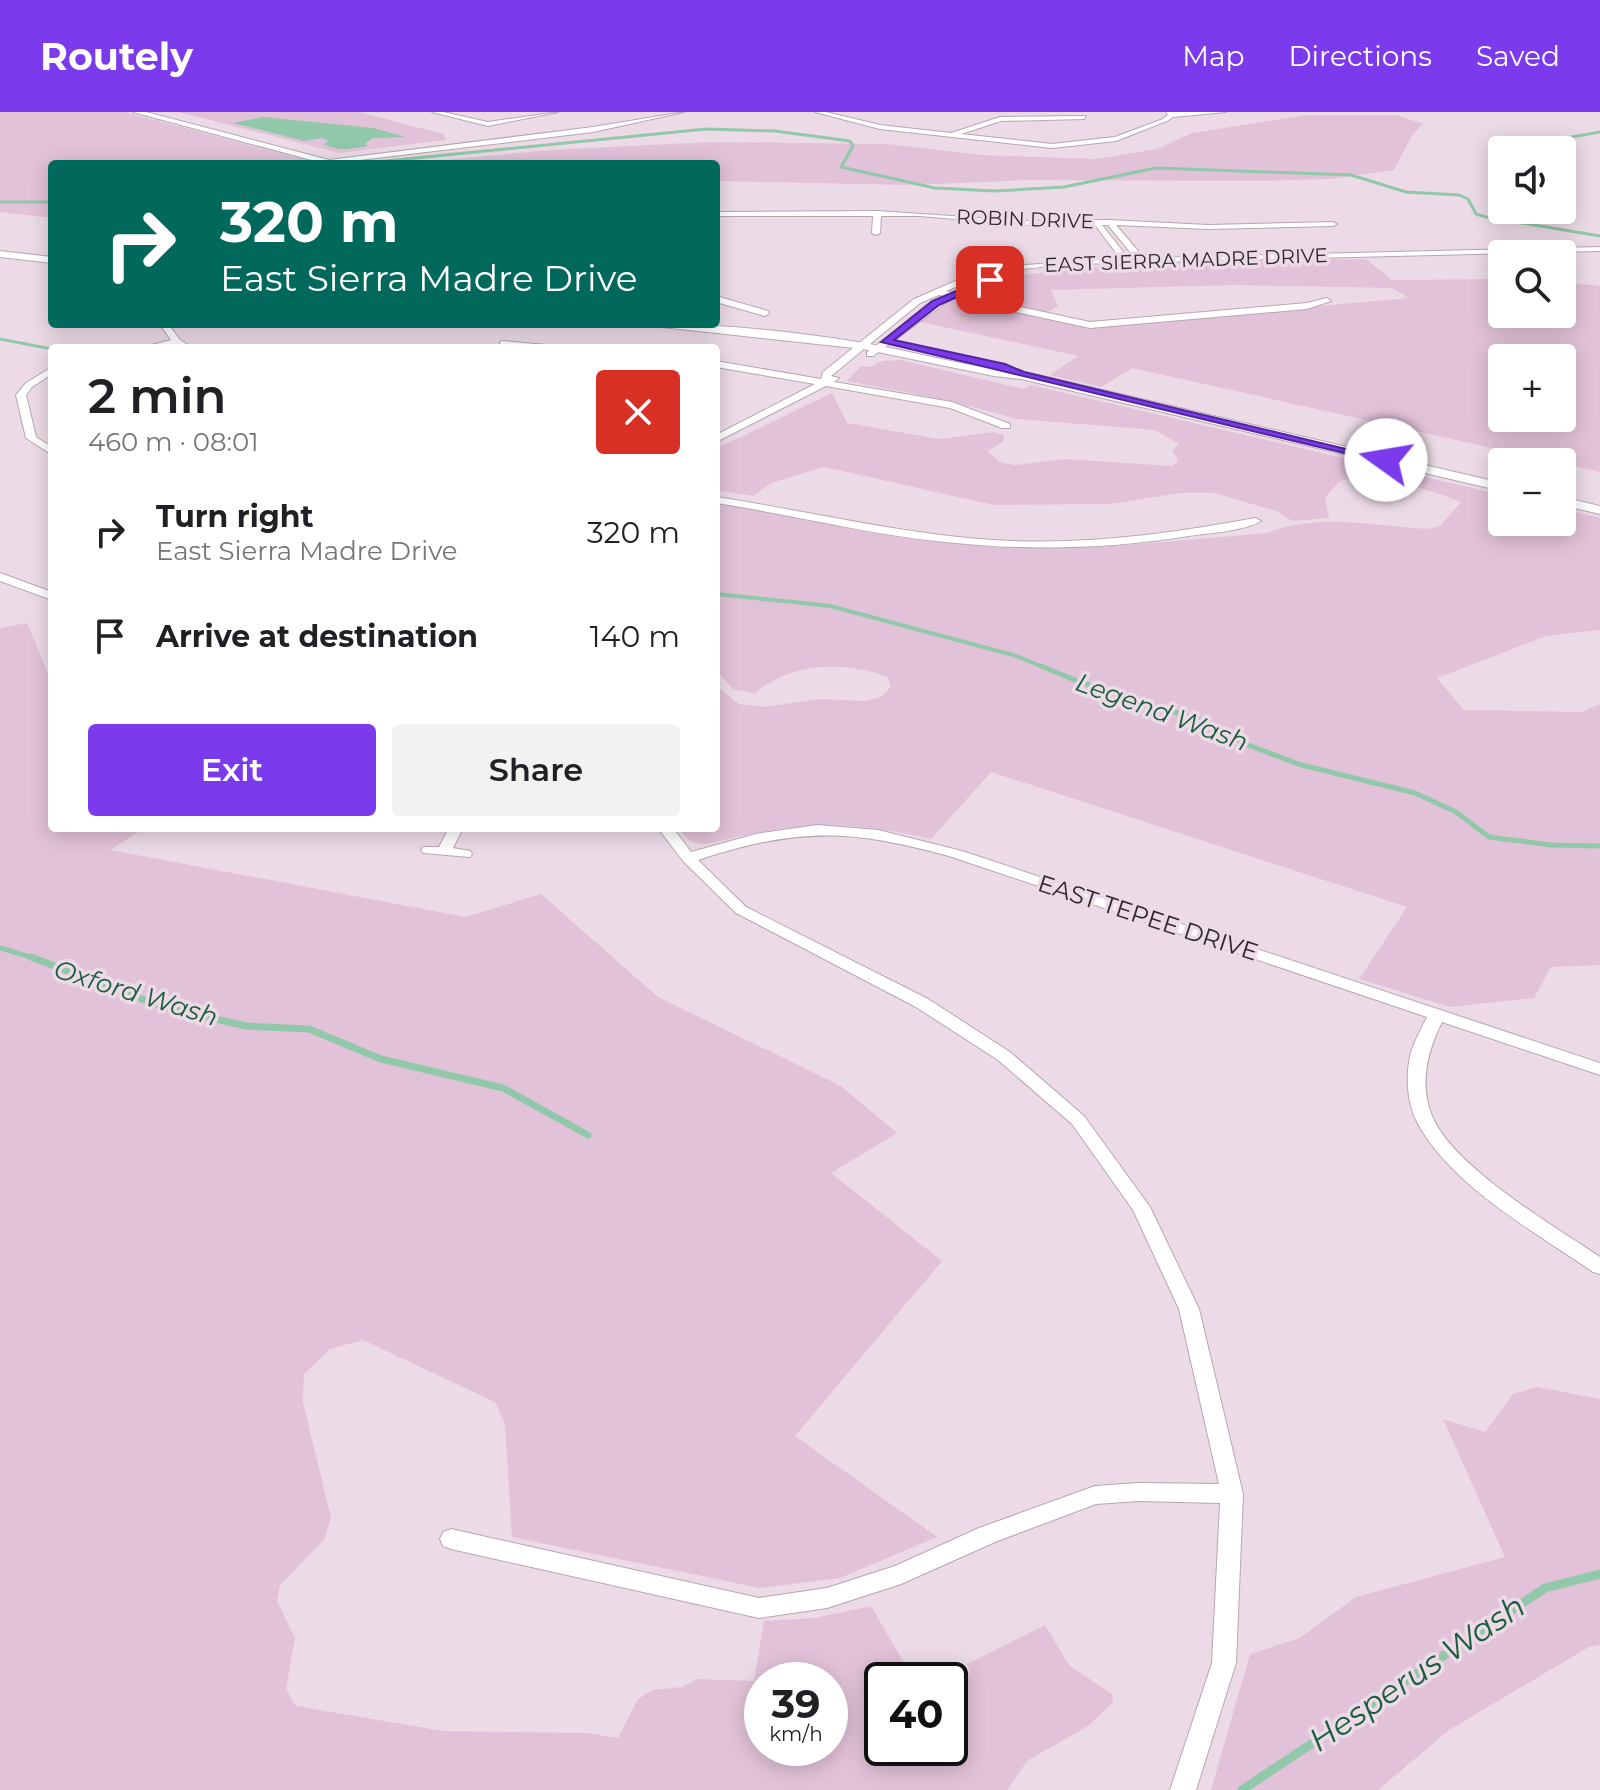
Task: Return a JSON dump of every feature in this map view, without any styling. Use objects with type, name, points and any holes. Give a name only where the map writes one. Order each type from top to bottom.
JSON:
[{"type":"street","points":[[137,112],[334,160],[421,147],[574,133],[680,112]]},
{"type":"street","points":[[164,112],[334,160],[414,145],[565,131],[663,112]]},
{"type":"street","points":[[435,112],[488,124],[555,112]]},
{"type":"street","points":[[818,112],[857,123],[1037,146],[1081,145],[1116,139],[1170,114],[1223,112]]},
{"type":"street","points":[[949,136],[1000,119],[1084,117]]},
{"type":"street","points":[[876,233],[877,213]]},
{"type":"street","name":"ROBIN DRIVE","points":[[720,214],[920,214],[1027,223],[1109,222],[1208,227],[1333,224]]},
{"type":"street","points":[[1096,222],[1126,262]]},
{"type":"street","points":[[1109,222],[1143,262]]},
{"type":"street","points":[[1022,234],[1027,223]]},
{"type":"street","name":"EAST SIERRA MADRE DRIVE","points":[[874,344],[917,301],[963,281],[1014,268],[1600,249]]},
{"type":"street","points":[[0,254],[48,260]]},
{"type":"street","name":"EAST SIERRA MADRE DRIVE","points":[[874,344],[935,303],[977,284],[1027,272],[1126,262]]},
{"type":"street","points":[[936,292],[1074,322],[1112,325],[1307,306],[1327,301]]},
{"type":"street","points":[[720,300],[765,313]]},
{"type":"street","points":[[720,323],[874,344],[1005,367],[1021,375],[1488,484]]},
{"type":"street","points":[[167,328],[181,344]]},
{"type":"street","points":[[704,328],[874,344]]},
{"type":"street","points":[[166,344],[177,342]]},
{"type":"street","points":[[720,437],[844,374],[874,344]]},
{"type":"street","points":[[720,365],[952,405],[1006,426]]},
{"type":"street","points":[[48,372],[21,395],[31,438],[48,449]]},
{"type":"street","points":[[720,501],[976,543],[1105,543],[1195,534],[1255,521]]},
{"type":"street","points":[[1576,504],[1600,510]]},
{"type":"street","points":[[0,577],[48,595]]},
{"type":"street","name":"EAST TEPEE DRIVE","points":[[688,858],[725,846],[800,831],[900,838],[957,854],[1600,1069]]},
{"type":"street","points":[[444,852],[454,832]]},
{"type":"street","points":[[668,832],[688,858],[741,910],[922,1003],[1004,1056],[1078,1120],[1141,1207],[1189,1309],[1232,1494],[1224,1663],[1183,1790]]},
{"type":"street","points":[[428,850],[465,854]]},
{"type":"street","points":[[1437,1014],[1418,1059],[1418,1098],[1425,1121],[1441,1144],[1490,1190],[1600,1267]]},
{"type":"street","points":[[451,1539],[759,1608],[827,1598],[886,1579],[987,1535],[1095,1495],[1138,1492],[1232,1494]]},
{"type":"shaded area","points":[[0,112],[125,112],[306,160],[48,160],[48,218],[0,212]]},
{"type":"shaded area","points":[[178,112],[359,112],[443,134],[446,140],[339,153]]},
{"type":"shaded area","points":[[1307,115],[1397,115],[1423,124],[1412,135],[1394,170],[1330,179],[1028,180],[909,185],[720,181],[720,160],[445,160],[550,150],[708,142],[887,144],[982,155],[1097,159],[1157,149],[1192,133]]},
{"type":"shaded area","points":[[263,117],[373,128],[406,137],[373,138],[366,143],[367,146],[340,149],[324,144],[328,141],[322,138],[304,141],[233,123]]},
{"type":"shaded area","points":[[1366,259],[1392,280],[1488,279],[1488,328],[1576,328],[1576,283],[1600,286],[1600,472],[1576,467],[1576,448],[1492,448],[1132,368],[1101,387],[1050,375],[1078,356],[916,321],[952,298],[1100,326],[1409,298],[1392,288],[1234,285],[1051,290],[1058,306],[1046,313],[962,294],[987,283],[1031,274],[1219,262]]},
{"type":"shaded area","points":[[901,360],[1023,389],[1031,385],[1488,492],[1488,536],[1576,536],[1576,512],[1600,518],[1600,630],[1546,636],[1437,678],[1464,710],[1581,712],[1600,704],[1600,965],[1551,967],[1534,998],[1450,1007],[1359,979],[1407,907],[991,772],[931,839],[844,826],[794,827],[707,844],[687,838],[682,832],[720,832],[720,689],[739,704],[763,707],[821,699],[866,701],[881,697],[891,687],[888,677],[871,672],[819,667],[785,675],[755,693],[733,689],[720,674],[720,503],[976,546],[1101,547],[1268,533],[1286,527],[1326,522],[1427,529],[1440,526],[1461,502],[1386,480],[1355,478],[1341,481],[1325,497],[1329,518],[1292,521],[1279,512],[1215,493],[1181,493],[1110,504],[994,505],[824,467],[771,483],[753,496],[720,491],[720,447],[832,393],[847,423],[939,439],[993,432],[1004,435],[1003,442],[987,451],[1000,462],[1015,465],[1065,459],[1173,466],[1178,459],[1172,451],[1179,444],[1155,430],[1018,419],[946,400],[847,381],[861,366],[870,367],[883,361]]},
{"type":"shaded area","points":[[27,623],[48,673],[48,832],[139,832],[110,850],[466,917],[541,894],[658,997],[841,1086],[897,1133],[831,1173],[942,1261],[795,1436],[937,1537],[840,1578],[760,1588],[512,1537],[505,1424],[495,1402],[363,1340],[330,1349],[304,1374],[303,1402],[331,1518],[324,1540],[280,1585],[277,1601],[295,1638],[286,1689],[296,1706],[443,1731],[586,1733],[618,1738],[638,1699],[653,1690],[682,1687],[697,1679],[744,1681],[744,1766],[848,1766],[848,1662],[757,1662],[764,1621],[815,1618],[871,1606],[904,1662],[864,1662],[864,1766],[968,1766],[968,1674],[971,1672],[968,1664],[1045,1625],[1069,1665],[1112,1694],[1113,1702],[1088,1726],[1027,1761],[1007,1790],[0,1790],[0,628]]},
{"type":"shaded area","points":[[1537,1387],[1600,1399],[1600,1645],[1589,1647],[1449,1730],[1378,1790],[1211,1790],[1250,1654],[1300,1638],[1356,1597],[1505,1557],[1443,1419],[1485,1432],[1513,1394]]},
{"type":"waterway","points":[[396,160],[706,129],[775,131],[850,141],[853,146],[841,167],[935,188],[995,191],[1064,187],[1156,168],[1351,175],[1406,192],[1459,195],[1468,199],[1476,214],[1486,217],[1600,236]]},
{"type":"waterway","points":[[1576,136],[1600,132]]},
{"type":"waterway","points":[[0,202],[48,202]]},
{"type":"waterway","name":"Legend Wash","points":[[0,339],[48,348]]},
{"type":"waterway","name":"Legend Wash","points":[[720,594],[830,606],[1013,655],[1043,667]]},
{"type":"waterway","name":"Legend Wash","points":[[1043,667],[1080,682],[1203,721],[1238,741],[1298,764],[1415,793],[1456,812],[1489,837],[1551,845],[1600,846]]},
{"type":"waterway","name":"Oxford Wash","points":[[0,948],[34,958]]},
{"type":"waterway","name":"Oxford Wash","points":[[34,958],[163,1007],[246,1026],[309,1029],[381,1059],[503,1088],[588,1135]]},
{"type":"waterway","name":"Hesperus Wash","points":[[1242,1790],[1545,1588],[1600,1574]]},
{"type":"route","points":[[990,280],[935,303],[886,342],[1005,367],[1021,375],[1386,460]]}]
